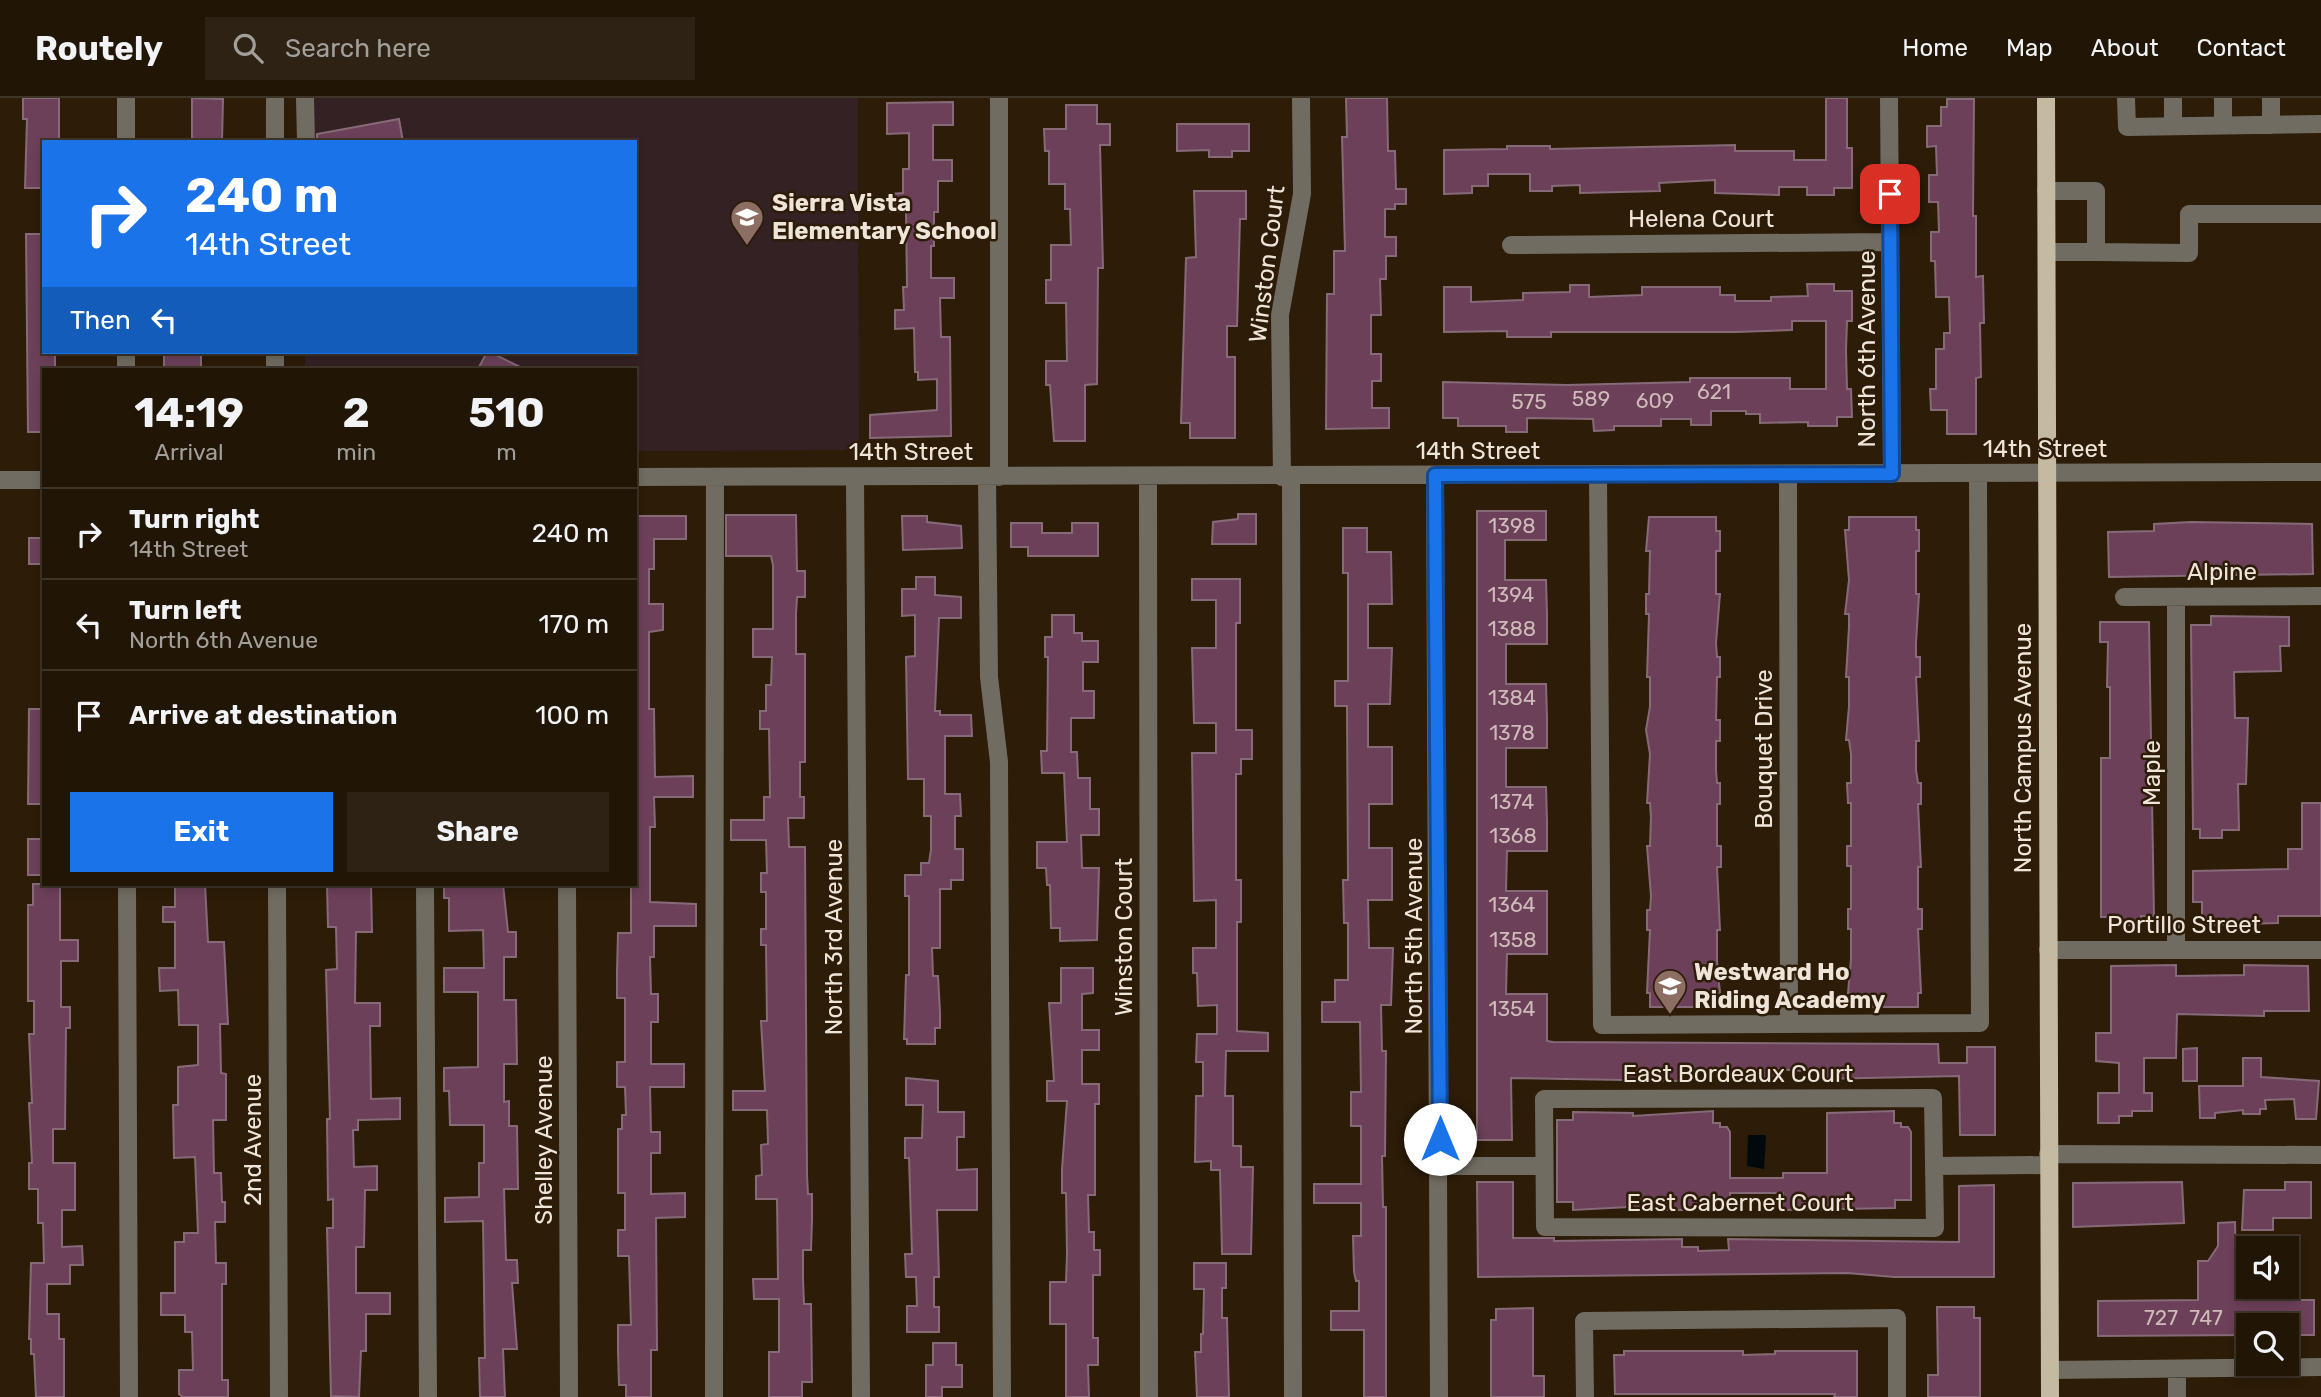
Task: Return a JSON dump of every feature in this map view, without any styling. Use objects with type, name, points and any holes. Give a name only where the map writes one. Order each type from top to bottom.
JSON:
[{"type":"main road","name":"North Campus Avenue","points":[[2046,98],[2050,1397]]},
{"type":"street","points":[[126,98],[126,140]]},
{"type":"street","points":[[275,98],[275,140]]},
{"type":"street","points":[[306,98],[306,140]]},
{"type":"street","points":[[999,98],[989,677],[999,762],[1002,1397]]},
{"type":"street","name":"Winston Court","points":[[1293,1397],[1286,477],[1280,315],[1301,194],[1301,98]]},
{"type":"street","name":"North 6th Avenue","points":[[1889,98],[1892,474]]},
{"type":"street","points":[[2126,98],[2127,127],[2321,124]]},
{"type":"street","points":[[2172,126],[2173,98]]},
{"type":"street","points":[[2223,98],[2223,125]]},
{"type":"street","points":[[2271,98],[2271,125]]},
{"type":"street","points":[[2046,191],[2096,191],[2096,253]]},
{"type":"street","points":[[2047,253],[2189,253],[2189,214],[2321,214]]},
{"type":"street","name":"Helena Court","points":[[1511,245],[1890,242]]},
{"type":"street","name":"14th Street","points":[[637,477],[1148,478],[2321,472]]},
{"type":"street","points":[[1598,475],[1602,1025],[1980,1023],[1978,474]]},
{"type":"street","name":"North 5th Avenue","points":[[1435,475],[1439,1397]]},
{"type":"street","name":"Bouquet Drive","points":[[1788,475],[1789,1023]]},
{"type":"street","points":[[714,1397],[715,477]]},
{"type":"street","name":"North 3rd Avenue","points":[[855,477],[861,1397]]},
{"type":"street","name":"Winston Court","points":[[1148,478],[1149,1397]]},
{"type":"street","points":[[0,480],[42,480]]},
{"type":"street","name":"Alpine","points":[[2124,597],[2321,596]]},
{"type":"street","name":"Maple","points":[[2176,597],[2176,949]]},
{"type":"street","points":[[127,886],[129,1397]]},
{"type":"street","name":"2nd Avenue","points":[[277,886],[279,1397]]},
{"type":"street","points":[[425,886],[428,1397]]},
{"type":"street","name":"Shelley Avenue","points":[[567,886],[569,1397]]},
{"type":"street","name":"Portillo Street","points":[[2048,950],[2321,950]]},
{"type":"street","name":"East Bordeaux Court","points":[[1544,1166],[1544,1099],[1933,1098],[1934,1166]]},
{"type":"street","points":[[1934,1166],[2048,1159],[2321,1155]]},
{"type":"street","points":[[1440,1166],[1544,1166]]},
{"type":"street","name":"East Cabernet Court","points":[[1544,1166],[1545,1227],[1934,1228],[1934,1166]]},
{"type":"street","points":[[1585,1397],[1584,1321],[1897,1318],[1897,1397]]},
{"type":"street","points":[[2050,1370],[2321,1367]]},
{"type":"street","points":[[2177,1368],[2177,1397]]},
{"type":"shaded area","name":"Sierra Vista Elementary School","points":[[304,98],[858,98],[859,450],[637,451],[637,368],[305,368],[305,354],[637,354],[637,140],[305,140]]},
{"type":"shaded area","points":[[1748,1135],[1766,1135],[1764,1169],[1747,1166]]},
{"type":"building","points":[[23,98],[59,98],[59,140],[42,140],[42,188],[25,188],[27,119],[23,119]]},
{"type":"building","points":[[192,98],[223,99],[222,140],[192,140]]},
{"type":"building","points":[[1346,98],[1387,98],[1388,151],[1395,151],[1396,189],[1406,189],[1406,204],[1395,204],[1395,209],[1385,209],[1385,237],[1396,237],[1396,256],[1386,256],[1386,279],[1380,279],[1381,315],[1371,315],[1371,354],[1381,354],[1381,381],[1372,381],[1372,408],[1389,408],[1389,428],[1326,429],[1327,294],[1334,294],[1334,251],[1345,251],[1342,137],[1347,137]]},
{"type":"building","points":[[1826,98],[1847,98],[1847,148],[1852,148],[1852,188],[1834,188],[1834,195],[1807,195],[1807,187],[1779,187],[1779,195],[1715,193],[1715,180],[1659,183],[1660,191],[1580,193],[1580,185],[1552,186],[1552,191],[1530,191],[1530,174],[1488,174],[1488,186],[1472,186],[1472,193],[1444,194],[1444,150],[1507,149],[1507,146],[1550,146],[1550,149],[1735,145],[1735,151],[1794,151],[1794,160],[1826,160]]},
{"type":"building","points":[[1947,99],[1974,99],[1973,216],[1976,216],[1976,277],[1983,276],[1984,323],[1980,323],[1981,377],[1976,378],[1976,434],[1947,434],[1947,410],[1931,410],[1930,389],[1936,389],[1936,349],[1944,349],[1944,333],[1950,333],[1949,297],[1936,297],[1935,261],[1931,261],[1931,232],[1939,232],[1938,202],[1929,202],[1929,175],[1937,175],[1936,146],[1927,147],[1927,126],[1941,126],[1941,107],[1947,107]]},
{"type":"building","points":[[953,102],[953,125],[933,125],[933,160],[952,160],[952,181],[938,181],[938,212],[934,212],[934,246],[931,246],[931,278],[954,278],[954,298],[940,298],[941,337],[950,337],[951,436],[870,438],[870,415],[937,410],[937,379],[918,380],[918,372],[915,372],[914,328],[895,329],[895,310],[904,310],[903,287],[907,287],[906,212],[890,212],[890,194],[903,193],[903,169],[909,169],[909,133],[887,134],[887,103]]},
{"type":"building","points":[[1066,105],[1097,105],[1097,124],[1110,124],[1110,145],[1100,145],[1103,268],[1098,268],[1097,384],[1085,385],[1085,441],[1054,441],[1050,385],[1046,385],[1046,361],[1067,361],[1066,303],[1046,303],[1046,280],[1051,280],[1051,245],[1071,245],[1070,209],[1065,209],[1065,184],[1049,184],[1049,151],[1045,151],[1044,129],[1066,129]]},
{"type":"building","points":[[399,119],[403,140],[317,140],[317,134]]},
{"type":"building","points":[[1177,124],[1249,124],[1249,151],[1232,151],[1232,157],[1209,157],[1209,150],[1177,151]]},
{"type":"building","points":[[1194,191],[1246,191],[1246,219],[1240,219],[1237,326],[1227,326],[1227,357],[1235,357],[1235,438],[1190,438],[1190,423],[1181,423],[1186,258],[1196,257]]},
{"type":"building","points":[[26,234],[42,234],[42,354],[55,354],[55,368],[42,368],[42,432],[28,432]]},
{"type":"building","points":[[1807,284],[1834,284],[1834,291],[1852,291],[1852,321],[1847,321],[1846,350],[1847,389],[1851,389],[1852,417],[1837,417],[1837,426],[1808,426],[1808,422],[1760,423],[1760,414],[1746,414],[1746,411],[1711,411],[1711,425],[1691,425],[1691,419],[1661,419],[1661,426],[1614,426],[1614,430],[1594,431],[1593,419],[1527,418],[1527,432],[1506,432],[1506,426],[1458,426],[1458,418],[1443,418],[1443,382],[1567,385],[1690,382],[1690,378],[1790,378],[1790,389],[1826,389],[1826,321],[1792,321],[1792,330],[1736,332],[1551,332],[1551,337],[1507,337],[1507,331],[1444,332],[1444,287],[1471,287],[1471,302],[1523,300],[1523,293],[1570,292],[1570,285],[1589,285],[1589,297],[1642,295],[1642,287],[1720,287],[1720,295],[1735,295],[1735,301],[1771,301],[1771,297],[1808,296]]},
{"type":"building","points":[[164,354],[201,354],[201,368],[164,368]]},
{"type":"building","points":[[486,354],[494,354],[522,368],[479,368]]},
{"type":"building","points":[[1477,511],[1546,511],[1546,540],[1505,540],[1505,580],[1546,580],[1547,614],[1547,644],[1506,644],[1506,684],[1546,684],[1547,748],[1506,748],[1506,787],[1546,787],[1547,851],[1507,851],[1506,891],[1547,891],[1547,954],[1507,954],[1506,994],[1547,994],[1547,1041],[1553,1042],[1938,1044],[1939,1063],[1967,1063],[1967,1047],[1995,1047],[1995,1135],[1960,1135],[1959,1076],[1820,1079],[1820,1072],[1775,1069],[1775,1081],[1754,1081],[1727,1079],[1727,1071],[1681,1069],[1681,1081],[1511,1078],[1512,1140],[1477,1140]]},
{"type":"building","points":[[1238,514],[1256,514],[1256,544],[1212,544],[1213,522],[1238,519]]},
{"type":"building","points":[[726,515],[796,515],[797,571],[805,571],[805,597],[797,597],[796,614],[796,654],[805,654],[805,762],[800,762],[800,797],[804,797],[804,818],[788,818],[789,847],[805,847],[807,1175],[808,1194],[812,1194],[812,1220],[811,1250],[803,1250],[803,1279],[804,1304],[811,1304],[812,1382],[802,1382],[802,1397],[769,1397],[769,1352],[779,1352],[779,1299],[754,1299],[753,1279],[778,1279],[777,1199],[756,1199],[756,1176],[762,1175],[761,1145],[768,1144],[767,1110],[733,1110],[733,1091],[765,1091],[761,1021],[767,1021],[766,945],[761,945],[761,929],[766,929],[766,892],[761,892],[761,873],[767,873],[766,840],[731,840],[731,820],[764,820],[764,797],[770,797],[769,729],[760,729],[760,711],[766,711],[766,685],[771,685],[772,657],[753,657],[753,629],[773,629],[773,565],[771,556],[726,556]]},
{"type":"building","points":[[637,516],[686,516],[686,539],[654,539],[654,569],[649,569],[649,604],[663,604],[663,630],[649,632],[649,709],[654,709],[655,777],[693,776],[693,797],[654,797],[655,827],[650,827],[650,902],[696,904],[696,926],[654,926],[654,957],[650,957],[651,994],[658,994],[658,1022],[651,1022],[651,1064],[684,1064],[684,1087],[650,1087],[651,1132],[660,1132],[660,1153],[651,1153],[651,1194],[685,1193],[685,1217],[656,1218],[657,1350],[651,1350],[651,1397],[626,1397],[626,1385],[619,1385],[618,1325],[631,1325],[629,1256],[618,1256],[618,1230],[625,1230],[625,1193],[618,1193],[618,1129],[622,1129],[622,1115],[626,1115],[625,1087],[617,1087],[617,1062],[625,1062],[625,998],[617,998],[618,933],[631,933],[631,886],[637,886]]},
{"type":"building","points":[[902,516],[927,516],[927,522],[961,526],[962,548],[903,550]]},
{"type":"building","points":[[1649,517],[1716,517],[1716,531],[1720,531],[1720,551],[1716,551],[1716,594],[1720,594],[1716,643],[1717,657],[1720,657],[1716,720],[1720,720],[1720,741],[1716,741],[1717,783],[1720,783],[1717,846],[1721,846],[1721,867],[1717,867],[1720,930],[1717,930],[1717,960],[1720,993],[1717,993],[1717,1007],[1650,1007],[1650,993],[1647,993],[1650,930],[1647,930],[1647,910],[1650,910],[1651,896],[1647,846],[1650,846],[1651,817],[1650,803],[1647,803],[1650,754],[1646,730],[1650,707],[1650,677],[1647,677],[1649,614],[1646,614],[1646,594],[1649,594],[1650,551],[1646,551]]},
{"type":"building","points":[[1849,517],[1916,517],[1916,530],[1919,530],[1919,551],[1916,551],[1916,594],[1919,594],[1916,657],[1920,657],[1920,677],[1916,677],[1919,741],[1916,741],[1916,770],[1918,783],[1921,783],[1921,804],[1918,804],[1921,867],[1918,867],[1918,909],[1922,909],[1922,929],[1918,929],[1921,993],[1918,993],[1918,1007],[1851,1007],[1851,993],[1848,993],[1851,959],[1848,909],[1851,909],[1851,866],[1847,866],[1847,846],[1851,846],[1851,803],[1848,803],[1847,783],[1851,783],[1851,754],[1849,740],[1846,740],[1849,706],[1849,677],[1846,677],[1849,614],[1845,614],[1849,580],[1845,530],[1849,530]]},
{"type":"building","points":[[1011,523],[1042,523],[1042,533],[1072,533],[1072,523],[1098,523],[1098,556],[1028,556],[1028,547],[1011,547]]},
{"type":"building","points":[[2154,524],[2312,524],[2313,574],[2109,577],[2108,532],[2154,531]]},
{"type":"building","points":[[1343,528],[1367,528],[1367,552],[1391,552],[1392,604],[1368,604],[1368,648],[1392,648],[1390,704],[1368,704],[1368,747],[1392,747],[1392,804],[1369,804],[1369,848],[1392,848],[1392,900],[1368,900],[1369,948],[1393,948],[1391,1005],[1381,1005],[1382,1051],[1386,1051],[1385,1156],[1382,1156],[1383,1207],[1386,1207],[1386,1397],[1364,1397],[1364,1330],[1331,1330],[1331,1311],[1359,1311],[1359,1281],[1356,1281],[1354,1272],[1353,1236],[1361,1236],[1361,1203],[1314,1203],[1314,1184],[1361,1184],[1361,1126],[1351,1126],[1351,1092],[1361,1092],[1360,1022],[1322,1022],[1322,1002],[1335,1002],[1335,980],[1348,980],[1348,923],[1344,923],[1343,880],[1348,880],[1347,706],[1335,706],[1335,681],[1348,681],[1348,573],[1343,573]]},
{"type":"building","points":[[29,538],[42,538],[42,564],[29,564]]},
{"type":"building","points":[[916,577],[935,577],[935,595],[961,597],[961,618],[939,618],[935,711],[940,711],[940,715],[971,715],[972,736],[945,736],[945,794],[960,794],[961,816],[955,816],[955,849],[963,849],[963,880],[951,880],[951,889],[940,889],[940,948],[932,948],[933,976],[938,976],[940,1012],[940,1028],[935,1028],[935,1044],[907,1044],[907,1039],[904,1039],[906,975],[909,975],[909,896],[905,896],[905,875],[921,875],[921,863],[929,863],[931,850],[931,816],[924,816],[924,779],[908,779],[906,657],[915,656],[915,615],[902,616],[902,589],[916,589]]},
{"type":"building","points":[[1192,579],[1240,579],[1240,623],[1236,623],[1236,730],[1252,730],[1252,759],[1241,759],[1241,774],[1236,774],[1236,880],[1241,880],[1241,922],[1237,922],[1237,1031],[1268,1033],[1268,1051],[1226,1051],[1225,1096],[1233,1096],[1233,1146],[1241,1146],[1241,1167],[1253,1167],[1251,1254],[1222,1254],[1220,1170],[1211,1170],[1211,1161],[1195,1162],[1196,1096],[1203,1096],[1203,1062],[1196,1062],[1197,1034],[1217,1034],[1217,1005],[1198,1006],[1197,973],[1193,973],[1193,948],[1216,948],[1216,900],[1194,901],[1192,753],[1216,753],[1216,723],[1194,723],[1192,648],[1216,648],[1216,600],[1192,600]]},
{"type":"building","points":[[1052,615],[1074,615],[1074,633],[1082,633],[1082,641],[1098,641],[1098,662],[1083,662],[1083,691],[1094,691],[1094,718],[1071,718],[1071,752],[1077,752],[1078,778],[1090,778],[1090,809],[1099,809],[1099,835],[1081,835],[1082,868],[1099,868],[1097,940],[1060,941],[1060,928],[1051,928],[1050,885],[1047,885],[1046,868],[1037,868],[1037,842],[1067,842],[1064,773],[1042,773],[1041,751],[1047,751],[1048,657],[1045,657],[1045,637],[1052,637]]},
{"type":"building","points":[[2211,616],[2289,617],[2289,646],[2280,646],[2281,671],[2234,672],[2235,718],[2248,718],[2246,784],[2238,784],[2239,830],[2222,830],[2222,838],[2200,838],[2200,829],[2193,829],[2191,625],[2211,625]]},
{"type":"building","points":[[2100,622],[2149,622],[2154,916],[2141,916],[2141,925],[2121,925],[2121,917],[2101,917],[2101,758],[2110,758],[2110,687],[2107,687],[2108,642],[2100,642]]},
{"type":"building","points":[[29,709],[42,709],[42,804],[28,804]]},
{"type":"building","points":[[2302,803],[2321,803],[2321,916],[2278,916],[2278,923],[2202,925],[2202,902],[2193,902],[2193,871],[2288,869],[2288,849],[2302,849]]},
{"type":"building","points":[[28,839],[42,839],[42,875],[28,875]]},
{"type":"building","points":[[33,884],[60,886],[60,940],[78,940],[78,961],[61,961],[61,1007],[70,1007],[70,1028],[66,1028],[65,1129],[53,1129],[53,1163],[75,1163],[75,1210],[62,1210],[62,1247],[82,1246],[83,1265],[70,1265],[70,1284],[47,1284],[47,1314],[59,1314],[59,1339],[64,1339],[64,1397],[36,1397],[34,1354],[31,1354],[29,1339],[31,1263],[44,1263],[43,1223],[38,1223],[38,1189],[29,1189],[29,1163],[32,1163],[29,1103],[32,1103],[29,1034],[34,1034],[34,1001],[28,1001],[28,905],[33,905]]},
{"type":"building","points":[[175,886],[205,886],[208,942],[224,942],[228,1024],[220,1024],[221,1073],[226,1074],[226,1120],[213,1120],[214,1173],[221,1173],[222,1202],[225,1202],[225,1222],[215,1222],[216,1263],[226,1263],[226,1284],[222,1284],[222,1380],[228,1380],[228,1397],[183,1397],[179,1394],[179,1370],[193,1370],[192,1332],[185,1332],[185,1315],[161,1315],[161,1293],[175,1293],[175,1242],[184,1242],[184,1233],[198,1233],[195,1157],[174,1158],[173,1105],[178,1105],[178,1067],[198,1065],[198,1025],[179,1025],[178,990],[160,991],[159,968],[175,968],[175,922],[163,922],[163,907],[175,907]]},
{"type":"building","points":[[327,886],[371,886],[372,932],[356,932],[355,1003],[380,1003],[380,1026],[370,1026],[371,1099],[400,1098],[400,1119],[358,1120],[358,1130],[353,1130],[354,1167],[377,1166],[377,1190],[365,1190],[364,1247],[356,1247],[356,1293],[390,1293],[390,1314],[366,1314],[366,1351],[361,1351],[359,1397],[331,1396],[327,1228],[333,1228],[333,1199],[328,1200],[327,1119],[330,1119],[326,970],[337,969],[336,927],[328,927]]},
{"type":"building","points":[[444,886],[503,886],[508,932],[516,932],[516,957],[504,957],[504,1000],[516,1000],[517,1064],[504,1064],[504,1102],[509,1101],[509,1126],[517,1126],[518,1189],[504,1189],[506,1260],[517,1260],[518,1283],[512,1283],[517,1349],[503,1349],[505,1397],[480,1397],[479,1358],[485,1358],[483,1221],[445,1222],[445,1198],[479,1197],[479,1163],[484,1163],[484,1125],[450,1125],[449,1091],[444,1091],[444,1068],[478,1067],[478,992],[444,992],[444,968],[484,968],[483,930],[449,931],[449,898],[444,898]]},
{"type":"building","points":[[2176,965],[2176,976],[2244,975],[2244,965],[2308,966],[2309,1011],[2264,1011],[2264,1016],[2177,1014],[2176,1058],[2144,1058],[2144,1093],[2152,1093],[2152,1111],[2132,1111],[2132,1116],[2119,1116],[2119,1123],[2098,1123],[2098,1093],[2119,1093],[2119,1063],[2096,1061],[2096,1033],[2111,1033],[2111,966]]},
{"type":"building","points":[[1061,968],[1093,968],[1093,993],[1082,994],[1082,1030],[1099,1030],[1099,1050],[1082,1050],[1082,1084],[1099,1084],[1099,1104],[1095,1104],[1095,1195],[1088,1195],[1089,1232],[1094,1232],[1094,1250],[1100,1250],[1100,1275],[1093,1275],[1093,1338],[1098,1338],[1098,1365],[1088,1365],[1089,1397],[1066,1397],[1066,1324],[1050,1324],[1050,1282],[1066,1282],[1067,1254],[1066,1193],[1062,1193],[1062,1169],[1067,1101],[1047,1101],[1047,1081],[1054,1081],[1049,1003],[1061,1003]]},
{"type":"building","points":[[2197,1048],[2197,1081],[2183,1081],[2183,1049]]},
{"type":"building","points":[[2243,1058],[2261,1058],[2261,1077],[2319,1081],[2316,1119],[2296,1119],[2294,1099],[2265,1100],[2266,1109],[2260,1109],[2260,1114],[2243,1114],[2243,1110],[2215,1113],[2215,1118],[2200,1118],[2199,1086],[2243,1086]]},
{"type":"building","points":[[906,1078],[938,1081],[938,1112],[964,1112],[964,1137],[957,1137],[957,1170],[977,1169],[977,1210],[937,1210],[939,1277],[934,1277],[934,1307],[939,1307],[939,1332],[907,1332],[907,1306],[917,1306],[916,1277],[906,1277],[905,1254],[912,1254],[909,1158],[905,1158],[905,1138],[922,1138],[923,1105],[906,1105]]},
{"type":"building","points":[[1713,1111],[1713,1123],[1720,1123],[1720,1127],[1727,1127],[1730,1132],[1730,1178],[1783,1178],[1783,1173],[1827,1173],[1827,1113],[1894,1111],[1894,1123],[1901,1123],[1901,1127],[1908,1127],[1911,1132],[1911,1200],[1895,1200],[1895,1208],[1783,1210],[1783,1193],[1730,1193],[1730,1201],[1714,1201],[1714,1209],[1667,1210],[1667,1205],[1573,1210],[1573,1202],[1557,1202],[1557,1120],[1573,1120],[1573,1112],[1633,1113],[1633,1116]]},
{"type":"building","points":[[1477,1182],[1513,1182],[1513,1238],[1554,1238],[1554,1241],[1682,1239],[1682,1247],[1698,1247],[1698,1251],[1729,1250],[1728,1239],[1959,1242],[1959,1186],[1994,1185],[1994,1277],[1894,1277],[1847,1273],[1478,1277]]},
{"type":"building","points":[[2182,1182],[2184,1223],[2073,1227],[2073,1183]]},
{"type":"building","points":[[2285,1182],[2311,1182],[2311,1218],[2273,1218],[2273,1230],[2242,1230],[2244,1190],[2285,1190]]},
{"type":"building","points":[[2235,1222],[2236,1299],[2314,1300],[2314,1335],[2299,1335],[2299,1313],[2236,1313],[2236,1335],[2098,1336],[2098,1301],[2198,1300],[2198,1261],[2208,1261],[2218,1246],[2218,1223]]},
{"type":"building","points":[[1194,1263],[1226,1263],[1226,1288],[1222,1288],[1222,1318],[1227,1318],[1229,1397],[1197,1397],[1195,1352],[1201,1352],[1204,1289],[1194,1289]]},
{"type":"building","points":[[1937,1307],[1974,1307],[1974,1318],[1980,1318],[1980,1397],[1928,1397],[1928,1375],[1938,1375]]},
{"type":"building","points":[[1533,1308],[1533,1376],[1544,1376],[1544,1397],[1491,1397],[1491,1320],[1496,1320],[1496,1309]]},
{"type":"building","points":[[933,1343],[956,1343],[956,1365],[962,1365],[962,1387],[942,1387],[942,1397],[926,1397],[926,1365],[933,1365]]},
{"type":"building","points":[[1624,1351],[1743,1351],[1743,1355],[1775,1354],[1775,1351],[1857,1351],[1857,1397],[1834,1397],[1835,1394],[1615,1394],[1614,1355],[1624,1355]]},
{"type":"place","name":"Sierra Vista Elementary School","points":[[747,247]]},
{"type":"place","name":"Westward Ho Riding Academy","points":[[1670,1016]]},
{"type":"route","points":[[1440,1139],[1435,475],[1892,474],[1890,194]]}]
